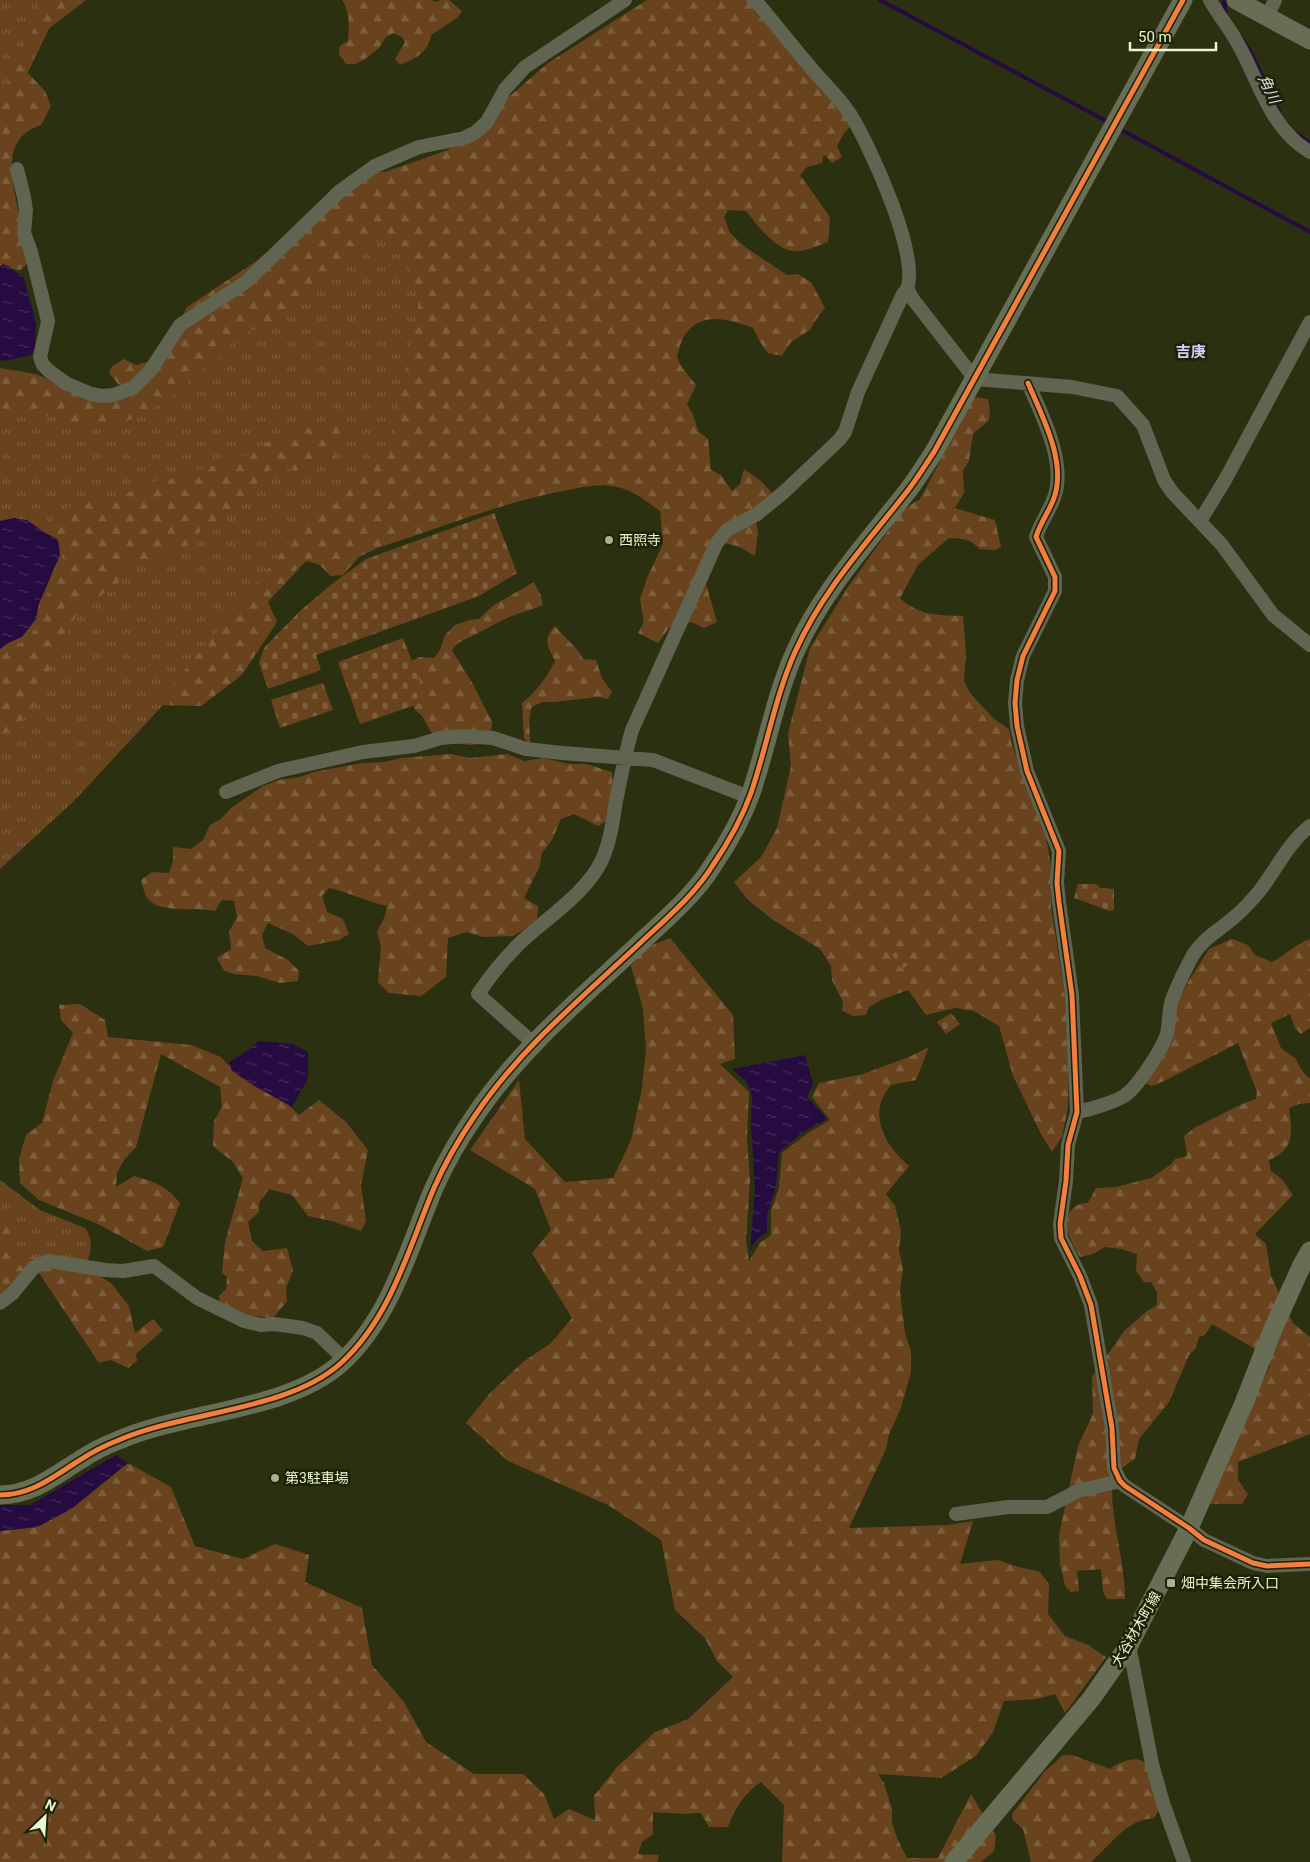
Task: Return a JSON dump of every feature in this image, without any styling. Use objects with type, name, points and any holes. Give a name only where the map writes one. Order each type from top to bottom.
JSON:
[{"type":"street","points":[[17,169],[26,210],[24,233],[31,252],[48,321],[40,357],[43,365],[49,371],[79,389],[91,394],[114,395],[134,387],[150,371],[180,325],[246,282],[352,182],[375,166],[419,147],[464,138],[476,132],[487,122],[505,89],[525,67],[625,0]]},
{"type":"street","points":[[753,0],[849,111],[860,131],[894,208],[909,260],[910,280],[908,290],[912,298],[975,379],[1072,387],[1117,396],[1143,425],[1164,480],[1172,492],[1222,544],[1273,615],[1310,645]]},
{"type":"street","points":[[0,1495],[20,1493],[31,1489],[120,1439],[170,1424],[282,1396],[326,1374],[345,1360],[363,1340],[392,1289],[436,1183],[457,1143],[492,1091],[534,1043],[670,915],[712,867],[732,834],[749,797],[782,686],[796,651],[819,606],[836,580],[911,486],[934,452],[1183,0]]},
{"type":"street","points":[[1210,0],[1237,41],[1273,116],[1302,147],[1310,152]]},
{"type":"street","points":[[1236,0],[1310,40]]},
{"type":"street","points":[[1267,17],[1276,0]]},
{"type":"street","points":[[534,1043],[478,994],[496,967],[572,897],[596,872],[602,860],[611,830],[624,757],[632,730],[716,544],[727,530],[757,514],[784,492],[839,440],[845,432],[858,392],[903,294],[908,290]]},
{"type":"street","points":[[1200,521],[1225,480],[1310,322]]},
{"type":"street","points":[[1028,384],[1050,435],[1057,468],[1054,498],[1036,537],[1055,577],[1056,584],[1055,592],[1023,656],[1017,680],[1015,703],[1027,771],[1059,851],[1057,884],[1072,995],[1078,1112],[1068,1145],[1066,1181],[1060,1224],[1061,1238],[1080,1276],[1091,1305],[1110,1419],[1114,1468],[1120,1481],[1133,1492],[1189,1528],[1204,1540],[1253,1563],[1267,1566],[1310,1564]]},
{"type":"street","points":[[226,792],[278,771],[363,752],[414,746],[441,738],[463,736],[493,738],[526,749],[562,754],[653,760],[749,797]]},
{"type":"street","points":[[1078,1112],[1086,1111],[1125,1096],[1140,1079],[1161,1048],[1167,1033],[1174,993],[1194,954],[1206,938],[1233,919],[1260,890],[1286,852],[1303,831],[1310,826]]},
{"type":"street","name":"大谷材木町線","points":[[954,1862],[1091,1699],[1129,1645],[1189,1528],[1273,1329],[1310,1251]]},
{"type":"street","points":[[0,1303],[12,1294],[34,1267],[49,1261],[104,1270],[123,1271],[154,1266],[197,1298],[244,1322],[303,1328],[317,1333],[345,1360]]},
{"type":"street","points":[[956,1514],[1008,1507],[1047,1507],[1078,1491],[1120,1481]]},
{"type":"street","points":[[1129,1645],[1152,1764],[1163,1803],[1184,1862]]},
{"type":"green space","points":[[0,0],[63,0],[0,130]]},
{"type":"green space","points":[[38,0],[86,0],[43,33],[31,46],[23,63],[25,70],[45,91],[51,106],[41,125],[28,131],[19,140],[14,150],[12,162],[14,188],[28,263],[20,270],[0,268],[0,101],[24,42],[32,33],[39,19]]},
{"type":"green space","points":[[342,0],[430,0],[437,2],[449,0],[462,11],[457,18],[431,35],[424,51],[411,60],[400,65],[395,59],[405,42],[402,37],[394,33],[386,37],[379,48],[364,60],[355,64],[346,64],[339,54],[340,46],[348,41],[349,25],[348,14]]},
{"type":"green space","points":[[647,0],[745,0],[831,98],[851,126],[844,133],[837,146],[842,157],[832,163],[825,155],[822,163],[807,167],[800,175],[830,217],[828,242],[805,250],[790,250],[768,237],[746,211],[728,210],[724,217],[730,233],[745,247],[787,275],[798,274],[811,282],[825,308],[810,330],[791,342],[782,356],[768,353],[753,328],[726,320],[717,319],[700,322],[692,327],[681,342],[677,357],[681,366],[696,385],[687,404],[698,431],[708,439],[711,470],[721,475],[732,491],[740,484],[744,469],[761,481],[774,495],[756,521],[758,533],[755,556],[740,547],[722,542],[706,584],[717,622],[704,628],[691,622],[670,627],[658,643],[638,633],[644,622],[640,599],[647,578],[663,544],[660,511],[629,491],[599,485],[519,501],[377,548],[359,557],[343,575],[330,576],[320,565],[304,560],[268,602],[277,622],[242,675],[201,706],[156,705],[294,537],[333,505],[392,437],[417,315],[419,296],[403,255],[387,237],[370,244],[360,254],[340,261],[330,273],[306,293],[296,310],[280,318],[272,328],[251,330],[226,348],[214,363],[176,393],[151,410],[115,426],[79,424],[40,414],[0,411],[0,368],[36,374],[75,391],[129,391],[118,384],[109,373],[112,366],[124,359],[136,365],[150,361],[181,319],[187,307],[252,264],[359,181],[448,150],[548,63]]},
{"type":"green space","points":[[375,171],[402,174],[428,256],[391,468],[284,585],[177,690],[74,801],[0,869],[0,385],[123,398]]},
{"type":"green space","points":[[974,397],[988,399],[989,420],[973,434],[969,461],[963,470],[964,493],[955,508],[995,520],[1001,547],[995,550],[979,549],[969,541],[949,538],[918,565],[900,598],[914,608],[929,613],[963,616],[966,655],[964,681],[970,693],[994,719],[1009,729],[1012,745],[1045,829],[1052,874],[1051,906],[1065,996],[1069,1063],[1068,1107],[1062,1137],[1052,1152],[1041,1134],[1013,1076],[999,1026],[974,1011],[955,1008],[926,1015],[908,990],[883,999],[869,1007],[866,1015],[854,1016],[842,1011],[843,1002],[832,980],[831,966],[820,949],[773,920],[747,899],[734,882],[761,857],[777,828],[791,766],[788,733],[810,648],[848,587],[904,509],[920,499]]},
{"type":"green space","points":[[339,419],[354,423],[357,435],[341,443],[334,460],[309,463],[296,471],[278,467],[272,469],[262,477],[247,496],[233,507],[226,518],[211,523],[200,531],[187,546],[172,550],[159,559],[148,563],[130,562],[120,582],[85,604],[69,626],[63,649],[51,662],[48,682],[37,702],[13,730],[0,734],[0,662],[9,649],[22,643],[34,632],[55,583],[66,546],[50,528],[54,513],[71,506],[123,495],[151,482],[170,479],[252,454],[272,439]]},
{"type":"green space","points":[[494,513],[517,573],[479,596],[316,655],[321,670],[268,689],[259,663],[264,648],[300,611],[337,580],[366,559]]},
{"type":"green space","points":[[534,582],[543,605],[500,621],[462,641],[452,650],[474,686],[492,722],[491,734],[480,744],[470,745],[446,742],[431,732],[422,716],[415,710],[411,699],[408,662],[420,657],[434,658],[440,650],[445,635],[455,625],[479,619],[494,605]]},
{"type":"green space","points":[[555,626],[583,659],[596,660],[602,678],[612,692],[608,699],[598,697],[542,702],[532,707],[530,743],[527,743],[524,737],[522,703],[541,684],[555,661],[548,647],[547,640]]},
{"type":"green space","points":[[403,638],[427,701],[360,724],[338,662]]},
{"type":"green space","points":[[323,683],[333,710],[280,728],[271,700]]},
{"type":"green space","points":[[451,754],[471,758],[507,754],[524,761],[544,758],[569,764],[586,764],[612,772],[613,792],[607,821],[598,826],[574,814],[561,819],[552,840],[542,853],[539,868],[524,898],[538,906],[537,919],[513,936],[483,937],[467,932],[448,938],[446,977],[421,996],[389,993],[378,982],[381,946],[377,932],[385,916],[387,906],[329,888],[322,896],[327,912],[343,919],[349,934],[339,940],[308,946],[293,934],[268,923],[262,935],[265,948],[288,960],[299,971],[298,981],[280,983],[257,976],[224,971],[217,958],[231,949],[229,931],[237,918],[234,901],[222,900],[215,911],[179,909],[161,907],[154,904],[146,895],[141,880],[152,872],[169,873],[173,861],[173,847],[191,849],[203,840],[210,825],[221,819],[231,808],[263,786],[278,780],[362,763]]},
{"type":"green space","points":[[1078,884],[1096,884],[1100,888],[1114,889],[1114,910],[1110,911],[1074,898]]},
{"type":"green space","points":[[670,938],[733,1015],[735,1059],[720,1064],[749,1092],[747,1139],[750,1181],[746,1240],[749,1261],[760,1243],[771,1235],[771,1210],[779,1188],[782,1153],[808,1133],[830,1120],[812,1097],[819,1083],[863,1074],[909,1057],[929,1047],[916,1080],[891,1085],[880,1107],[879,1118],[886,1139],[900,1158],[909,1166],[886,1194],[895,1206],[901,1231],[899,1250],[903,1268],[900,1291],[905,1333],[911,1352],[911,1372],[901,1408],[889,1434],[886,1449],[849,1528],[948,1525],[973,1521],[960,1564],[998,1560],[1040,1572],[1049,1584],[1048,1614],[1065,1636],[1088,1645],[1106,1657],[1065,1713],[1055,1694],[1037,1699],[1004,1701],[993,1732],[976,1756],[941,1778],[878,1774],[884,1783],[892,1809],[892,1822],[897,1838],[907,1858],[938,1858],[971,1794],[996,1836],[994,1851],[981,1862],[782,1862],[784,1805],[761,1782],[741,1802],[728,1827],[709,1827],[701,1813],[653,1812],[653,1834],[642,1842],[638,1854],[659,1855],[657,1862],[0,1862],[0,1531],[37,1527],[71,1509],[128,1463],[171,1487],[195,1546],[243,1559],[275,1544],[309,1555],[305,1582],[362,1608],[372,1665],[404,1702],[426,1742],[474,1774],[523,1774],[544,1794],[554,1819],[569,1809],[595,1820],[594,1796],[617,1767],[655,1732],[688,1719],[733,1677],[717,1661],[705,1638],[675,1610],[661,1540],[608,1505],[508,1461],[466,1423],[490,1393],[523,1362],[551,1343],[572,1318],[532,1253],[551,1230],[535,1189],[470,1150],[519,1080],[525,1139],[565,1182],[613,1178],[631,1140],[642,1088],[646,1049],[643,1009],[631,966],[645,948]]},
{"type":"green space","points":[[1232,939],[1248,945],[1255,955],[1272,962],[1300,943],[1310,939],[1310,1028],[1301,1034],[1295,1028],[1290,1014],[1271,1023],[1281,1048],[1296,1059],[1302,1071],[1310,1079],[1310,1103],[1299,1104],[1289,1108],[1291,1133],[1288,1145],[1284,1151],[1269,1160],[1271,1171],[1282,1179],[1293,1195],[1255,1234],[1266,1244],[1271,1276],[1293,1323],[1310,1337],[1310,1434],[1238,1462],[1238,1480],[1248,1494],[1242,1504],[1204,1504],[1270,1366],[1252,1347],[1212,1324],[1205,1335],[1199,1337],[1196,1348],[1189,1355],[1169,1402],[1139,1439],[1135,1459],[1113,1474],[1113,1505],[1125,1599],[1107,1599],[1103,1592],[1101,1569],[1077,1571],[1079,1591],[1071,1592],[1065,1586],[1060,1564],[1059,1535],[1078,1446],[1093,1414],[1092,1377],[1124,1331],[1157,1305],[1157,1292],[1151,1282],[1144,1282],[1136,1271],[1137,1254],[1122,1249],[1105,1247],[1093,1254],[1080,1257],[1070,1238],[1067,1217],[1076,1206],[1088,1203],[1096,1188],[1116,1187],[1151,1178],[1170,1165],[1175,1159],[1187,1156],[1184,1136],[1196,1127],[1256,1099],[1257,1092],[1238,1043],[1164,1081],[1152,1086],[1145,1083],[1176,1005],[1188,982],[1209,949]]},
{"type":"green space","points":[[897,951],[907,957],[911,963],[902,969],[892,955]]},
{"type":"green space","points":[[80,1004],[105,1020],[108,1037],[191,1045],[221,1057],[227,1064],[262,1079],[299,1115],[319,1100],[346,1122],[368,1150],[361,1185],[366,1221],[361,1231],[332,1221],[308,1216],[292,1195],[269,1189],[259,1203],[259,1212],[248,1222],[252,1241],[263,1251],[287,1248],[293,1270],[286,1288],[287,1301],[273,1318],[237,1314],[220,1304],[219,1296],[226,1289],[227,1277],[222,1273],[225,1242],[243,1178],[233,1162],[213,1146],[214,1121],[222,1107],[220,1087],[161,1054],[136,1147],[124,1160],[117,1173],[116,1187],[134,1176],[159,1185],[170,1192],[180,1203],[163,1247],[147,1251],[100,1225],[39,1200],[20,1183],[19,1159],[26,1135],[42,1123],[53,1081],[73,1033],[61,1020],[59,1005]]},
{"type":"green space","points":[[951,1013],[960,1024],[946,1034],[937,1022]]},
{"type":"green space","points":[[0,1180],[40,1210],[85,1228],[88,1232],[91,1246],[86,1264],[52,1258],[0,1298]]},
{"type":"green space","points":[[8,1225],[14,1230],[11,1267],[22,1265],[29,1257],[35,1257],[47,1264],[69,1271],[98,1275],[111,1283],[129,1306],[135,1333],[153,1319],[163,1330],[136,1354],[137,1361],[128,1368],[111,1360],[99,1363],[39,1273],[0,1306],[0,1237],[2,1228]]},
{"type":"green space","points":[[1063,1755],[1072,1755],[1110,1769],[1128,1760],[1143,1761],[1150,1772],[1161,1807],[1154,1818],[1135,1823],[1119,1834],[1091,1862],[1031,1862],[1023,1829],[1013,1820],[1012,1814],[1045,1771]]},
{"type":"water","points":[[3,264],[24,278],[36,323],[35,347],[31,355],[4,361],[0,360],[0,267]]},
{"type":"water","points":[[14,518],[27,520],[58,539],[60,555],[39,604],[36,619],[22,637],[0,649],[0,521]]},
{"type":"water","points":[[259,1041],[292,1044],[308,1052],[308,1079],[292,1107],[232,1071],[229,1062]]},
{"type":"water","points":[[805,1055],[813,1083],[807,1097],[827,1119],[805,1131],[779,1152],[776,1186],[767,1215],[767,1232],[757,1239],[750,1251],[755,1189],[751,1126],[752,1096],[747,1082],[732,1069]]},
{"type":"water","points":[[116,1455],[128,1463],[71,1509],[37,1527],[0,1531],[0,1505],[30,1505]]},
{"type":"waterway","points":[[880,0],[1110,123]]},
{"type":"waterway","name":"角川","points":[[1224,2],[1226,14]]},
{"type":"waterway","name":"角川","points":[[1241,37],[1249,49],[1279,111]]},
{"type":"waterway","points":[[1118,128],[1310,232]]},
{"type":"waterway","name":"角川","points":[[1297,134],[1310,143]]},
{"type":"cycle path","points":[[0,1495],[22,1492],[42,1484],[99,1449],[146,1430],[235,1409],[293,1391],[319,1379],[341,1363],[358,1345],[373,1325],[397,1281],[434,1188],[448,1160],[468,1125],[491,1093],[550,1027],[687,898],[724,848],[739,821],[751,793],[782,686],[806,629],[847,567],[909,489],[934,452],[1183,0]]},
{"type":"cycle path","points":[[1028,383],[1046,424],[1055,454],[1057,469],[1057,484],[1054,498],[1036,537],[1055,577],[1055,591],[1023,656],[1017,680],[1015,703],[1017,726],[1027,771],[1059,851],[1057,883],[1072,995],[1077,1112],[1068,1145],[1066,1181],[1060,1224],[1061,1238],[1080,1276],[1091,1305],[1112,1428],[1114,1468],[1120,1481],[1125,1486],[1204,1540],[1253,1563],[1267,1566],[1310,1564]]},
{"type":"place","name":"西照寺","points":[[609,540]]},
{"type":"place","name":"第3駐車場","points":[[275,1478]]},
{"type":"place","name":"畑中集会所入口","points":[[1171,1583]]},
{"type":"district","name":"吉庚","points":[[1191,352]]}]
